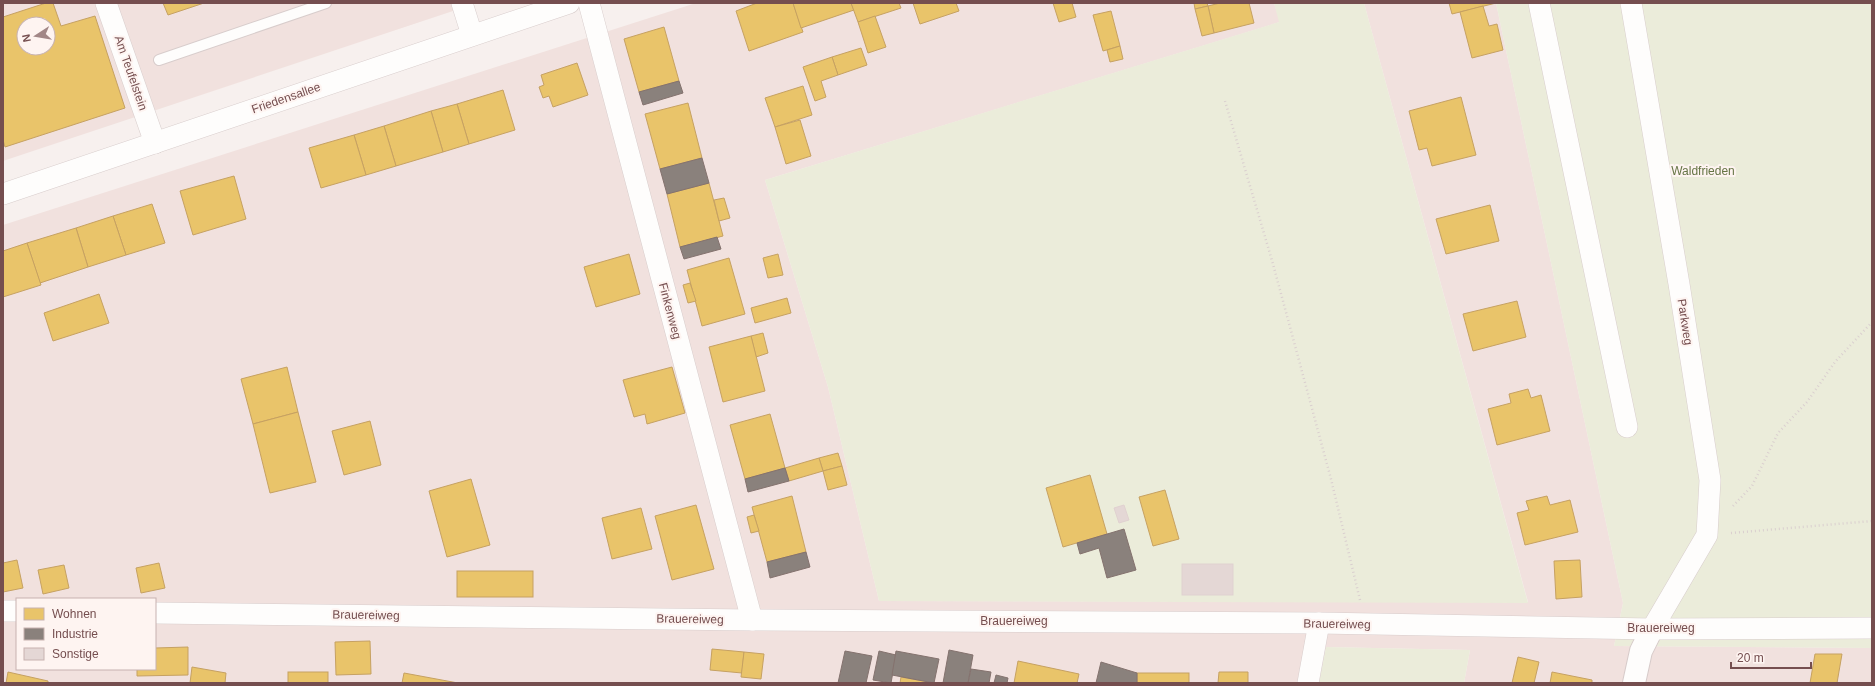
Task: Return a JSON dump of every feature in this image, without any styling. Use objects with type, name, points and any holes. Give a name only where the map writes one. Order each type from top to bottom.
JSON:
[{"type":"street","name":"Am Teufelstein","points":[[106,3],[155,143]]},
{"type":"street","points":[[462,3],[472,35]]},
{"type":"street","name":"Friedensallee","points":[[3,194],[569,3]]},
{"type":"street","name":"Finkenweg","points":[[589,3],[752,620]]},
{"type":"street","points":[[1539,3],[1627,428]]},
{"type":"street","name":"Parkweg","points":[[1631,3],[1680,291],[1710,480],[1707,535],[1652,628]]},
{"type":"street","points":[[3,611],[16,612]]},
{"type":"street","name":"Brauereiweg","points":[[156,613],[752,620],[1319,623],[1652,628],[1872,628]]},
{"type":"street","points":[[1308,683],[1319,623]]},
{"type":"street","points":[[1634,683],[1641,651],[1652,628]]},
{"type":"lane","points":[[159,60],[326,3]]},
{"type":"path","points":[[1225,101],[1272,264],[1328,471],[1358,588],[1365,624]]},
{"type":"path","points":[[1707,535],[1752,486],[1778,433],[1807,402],[1835,362],[1872,322]]},
{"type":"path","points":[[1707,535],[1872,521]]},
{"type":"shaded area","points":[[3,3],[477,3],[3,161]]},
{"type":"shaded area","points":[[696,3],[1274,3],[1280,22],[765,180],[828,387],[879,601],[1528,602],[1364,3],[1496,3],[1623,603],[1614,646],[1872,648],[1872,683],[1464,683],[1470,650],[1326,647],[1319,683],[3,683],[3,225]]},
{"type":"green space","points":[[1274,3],[1364,3],[1528,603],[879,601],[828,387],[765,180],[1279,22]]},
{"type":"green space","name":"Waldfrieden","points":[[1496,3],[1872,3],[1872,648],[1614,646],[1623,603]]},
{"type":"green space","points":[[1326,647],[1470,650],[1464,683],[1319,683]]},
{"type":"building: Wohnen","points":[[46,3],[53,3],[61,26],[95,16],[125,108],[5,147],[3,140],[3,17]]},
{"type":"building: Wohnen","points":[[163,3],[204,3],[168,15]]},
{"type":"building: Wohnen","points":[[757,3],[793,3],[803,32],[749,51],[736,11]]},
{"type":"building: Wohnen","points":[[793,3],[851,3],[854,10],[801,28]]},
{"type":"building: Wohnen","points":[[851,3],[899,3],[901,8],[858,22]]},
{"type":"building: Wohnen","points":[[913,3],[956,3],[959,11],[920,24]]},
{"type":"building: Wohnen","points":[[1053,3],[1072,3],[1076,17],[1059,22]]},
{"type":"building: Wohnen","points":[[1194,3],[1207,3],[1208,6],[1195,9]]},
{"type":"building: Wohnen","points":[[1220,3],[1249,3],[1254,23],[1214,33],[1208,6]]},
{"type":"building: Wohnen","points":[[1449,3],[1496,3],[1452,14]]},
{"type":"building: Wohnen","points":[[1208,6],[1214,33],[1202,36],[1195,9]]},
{"type":"building: Wohnen","points":[[1483,6],[1489,26],[1497,24],[1503,50],[1472,58],[1460,12]]},
{"type":"building: Wohnen","points":[[1111,11],[1120,46],[1103,51],[1093,15]]},
{"type":"building: Wohnen","points":[[875,16],[886,47],[868,53],[858,22]]},
{"type":"building: Wohnen","points":[[664,27],[679,81],[639,92],[624,39]]},
{"type":"building: Wohnen","points":[[1120,46],[1123,59],[1110,62],[1107,50]]},
{"type":"building: Wohnen","points":[[861,48],[867,65],[838,75],[832,57]]},
{"type":"building: Wohnen","points":[[832,57],[838,75],[821,81],[826,97],[815,101],[803,67]]},
{"type":"building: Wohnen","points":[[577,63],[588,95],[553,107],[549,96],[543,98],[539,87],[544,85],[541,75]]},
{"type":"building: Wohnen","points":[[803,86],[812,115],[775,127],[765,98]]},
{"type":"building: Wohnen","points":[[503,90],[515,130],[469,144],[457,104]]},
{"type":"building: Wohnen","points":[[1461,97],[1476,155],[1432,166],[1427,148],[1419,150],[1409,111]]},
{"type":"building: Wohnen","points":[[688,103],[702,158],[660,169],[645,114]]},
{"type":"building: Wohnen","points":[[457,104],[469,144],[443,152],[431,111]]},
{"type":"building: Wohnen","points":[[431,111],[443,152],[396,166],[384,126]]},
{"type":"building: Wohnen","points":[[800,120],[811,156],[786,164],[775,127]]},
{"type":"building: Wohnen","points":[[384,126],[396,166],[366,175],[354,135]]},
{"type":"building: Wohnen","points":[[354,135],[366,175],[321,188],[309,148]]},
{"type":"building: Wohnen","points":[[234,176],[246,219],[193,235],[180,191]]},
{"type":"building: Wohnen","points":[[709,183],[723,236],[680,247],[667,194]]},
{"type":"building: Wohnen","points":[[724,198],[730,218],[719,221],[714,200]]},
{"type":"building: Wohnen","points":[[152,204],[165,243],[126,255],[113,216]]},
{"type":"building: Wohnen","points":[[1490,205],[1499,241],[1446,254],[1436,219]]},
{"type":"building: Wohnen","points":[[113,216],[126,255],[88,267],[76,228]]},
{"type":"building: Wohnen","points":[[76,228],[88,267],[40,283],[27,243]]},
{"type":"building: Wohnen","points":[[27,243],[41,285],[3,297],[3,251]]},
{"type":"building: Wohnen","points":[[629,254],[640,294],[596,307],[584,267]]},
{"type":"building: Wohnen","points":[[778,254],[783,275],[768,278],[763,258]]},
{"type":"building: Wohnen","points":[[729,258],[745,314],[702,326],[687,270]]},
{"type":"building: Wohnen","points":[[690,283],[696,301],[688,303],[683,285]]},
{"type":"building: Wohnen","points":[[99,294],[109,323],[53,341],[44,313]]},
{"type":"building: Wohnen","points":[[787,298],[791,313],[755,323],[751,308]]},
{"type":"building: Wohnen","points":[[1517,301],[1526,337],[1473,351],[1463,314]]},
{"type":"building: Wohnen","points":[[763,333],[768,353],[756,357],[751,336]]},
{"type":"building: Wohnen","points":[[751,336],[765,391],[723,402],[709,347]]},
{"type":"building: Wohnen","points":[[287,367],[298,412],[253,424],[241,379]]},
{"type":"building: Wohnen","points":[[672,367],[685,413],[647,424],[645,414],[634,417],[623,380]]},
{"type":"building: Wohnen","points":[[1528,389],[1531,398],[1541,395],[1550,431],[1497,445],[1488,409],[1511,403],[1509,394]]},
{"type":"building: Wohnen","points":[[298,412],[316,482],[270,493],[253,424]]},
{"type":"building: Wohnen","points":[[770,414],[785,468],[745,479],[730,425]]},
{"type":"building: Wohnen","points":[[370,421],[381,465],[344,475],[332,431]]},
{"type":"building: Wohnen","points":[[838,453],[842,466],[823,471],[819,458]]},
{"type":"building: Wohnen","points":[[819,458],[823,471],[789,481],[785,468]]},
{"type":"building: Wohnen","points":[[842,466],[847,485],[828,490],[823,471]]},
{"type":"building: Wohnen","points":[[1090,475],[1107,534],[1063,547],[1046,488]]},
{"type":"building: Wohnen","points":[[471,479],[490,545],[447,557],[429,491]]},
{"type":"building: Wohnen","points":[[1165,490],[1179,539],[1153,546],[1139,497]]},
{"type":"building: Wohnen","points":[[792,496],[806,552],[767,562],[752,507]]},
{"type":"building: Wohnen","points":[[1547,496],[1550,505],[1570,500],[1578,532],[1525,545],[1517,513],[1529,510],[1526,501]]},
{"type":"building: Wohnen","points":[[696,505],[714,569],[672,580],[655,516]]},
{"type":"building: Wohnen","points":[[641,508],[652,549],[612,559],[602,518]]},
{"type":"building: Wohnen","points":[[754,515],[759,531],[751,533],[747,517]]},
{"type":"building: Wohnen","points":[[17,560],[23,588],[3,592],[3,563]]},
{"type":"building: Wohnen","points":[[1580,560],[1582,597],[1556,599],[1554,561]]},
{"type":"building: Wohnen","points":[[159,563],[165,588],[141,593],[136,568]]},
{"type":"building: Wohnen","points":[[64,565],[69,588],[43,594],[38,570]]},
{"type":"building: Wohnen","points":[[457,571],[533,571],[533,597],[457,597]]},
{"type":"building: Wohnen","points":[[370,641],[371,674],[336,675],[335,642]]},
{"type":"building: Wohnen","points":[[188,647],[188,675],[137,676],[137,670],[156,670],[156,648]]},
{"type":"building: Wohnen","points":[[712,649],[744,652],[742,673],[710,670]]},
{"type":"building: Wohnen","points":[[744,652],[764,654],[761,679],[741,677]]},
{"type":"building: Wohnen","points":[[1815,654],[1842,654],[1837,683],[1810,683]]},
{"type":"building: Wohnen","points":[[1518,657],[1539,662],[1534,683],[1512,683]]},
{"type":"building: Wohnen","points":[[1018,661],[1079,674],[1077,683],[1014,683]]},
{"type":"building: Wohnen","points":[[192,667],[226,673],[225,683],[190,683]]},
{"type":"building: Wohnen","points":[[8,672],[48,681],[48,683],[6,683]]},
{"type":"building: Wohnen","points":[[288,672],[328,672],[328,683],[288,683]]},
{"type":"building: Wohnen","points":[[1219,672],[1248,672],[1248,683],[1218,683]]},
{"type":"building: Wohnen","points":[[1552,672],[1592,680],[1592,683],[1550,683]]},
{"type":"building: Wohnen","points":[[404,673],[458,683],[402,683]]},
{"type":"building: Wohnen","points":[[1137,673],[1189,673],[1189,683],[1137,683]]},
{"type":"building: Wohnen","points":[[901,677],[934,683],[900,683]]},
{"type":"building: Industrie","points":[[679,81],[683,93],[643,105],[639,92]]},
{"type":"building: Industrie","points":[[702,158],[709,183],[667,194],[660,169]]},
{"type":"building: Industrie","points":[[717,237],[721,249],[684,259],[680,247]]},
{"type":"building: Industrie","points":[[785,468],[789,481],[748,492],[745,479]]},
{"type":"building: Industrie","points":[[1124,529],[1136,570],[1107,578],[1099,548],[1080,554],[1077,543]]},
{"type":"building: Industrie","points":[[806,552],[810,567],[770,578],[767,562]]},
{"type":"building: Industrie","points":[[949,650],[973,655],[968,683],[943,683]]},
{"type":"building: Industrie","points":[[845,651],[872,656],[866,683],[838,683]]},
{"type":"building: Industrie","points":[[879,651],[896,655],[891,683],[873,680]]},
{"type":"building: Industrie","points":[[896,651],[939,659],[934,683],[892,675]]},
{"type":"building: Industrie","points":[[1101,662],[1137,673],[1137,683],[1096,683]]},
{"type":"building: Industrie","points":[[971,669],[991,672],[989,683],[968,683]]},
{"type":"building: Industrie","points":[[996,675],[1008,678],[1007,683],[994,683]]},
{"type":"building: Sonstige","points":[[1124,505],[1129,520],[1119,523],[1114,508]]},
{"type":"building: Sonstige","points":[[1182,564],[1233,564],[1233,595],[1182,595]]}]
